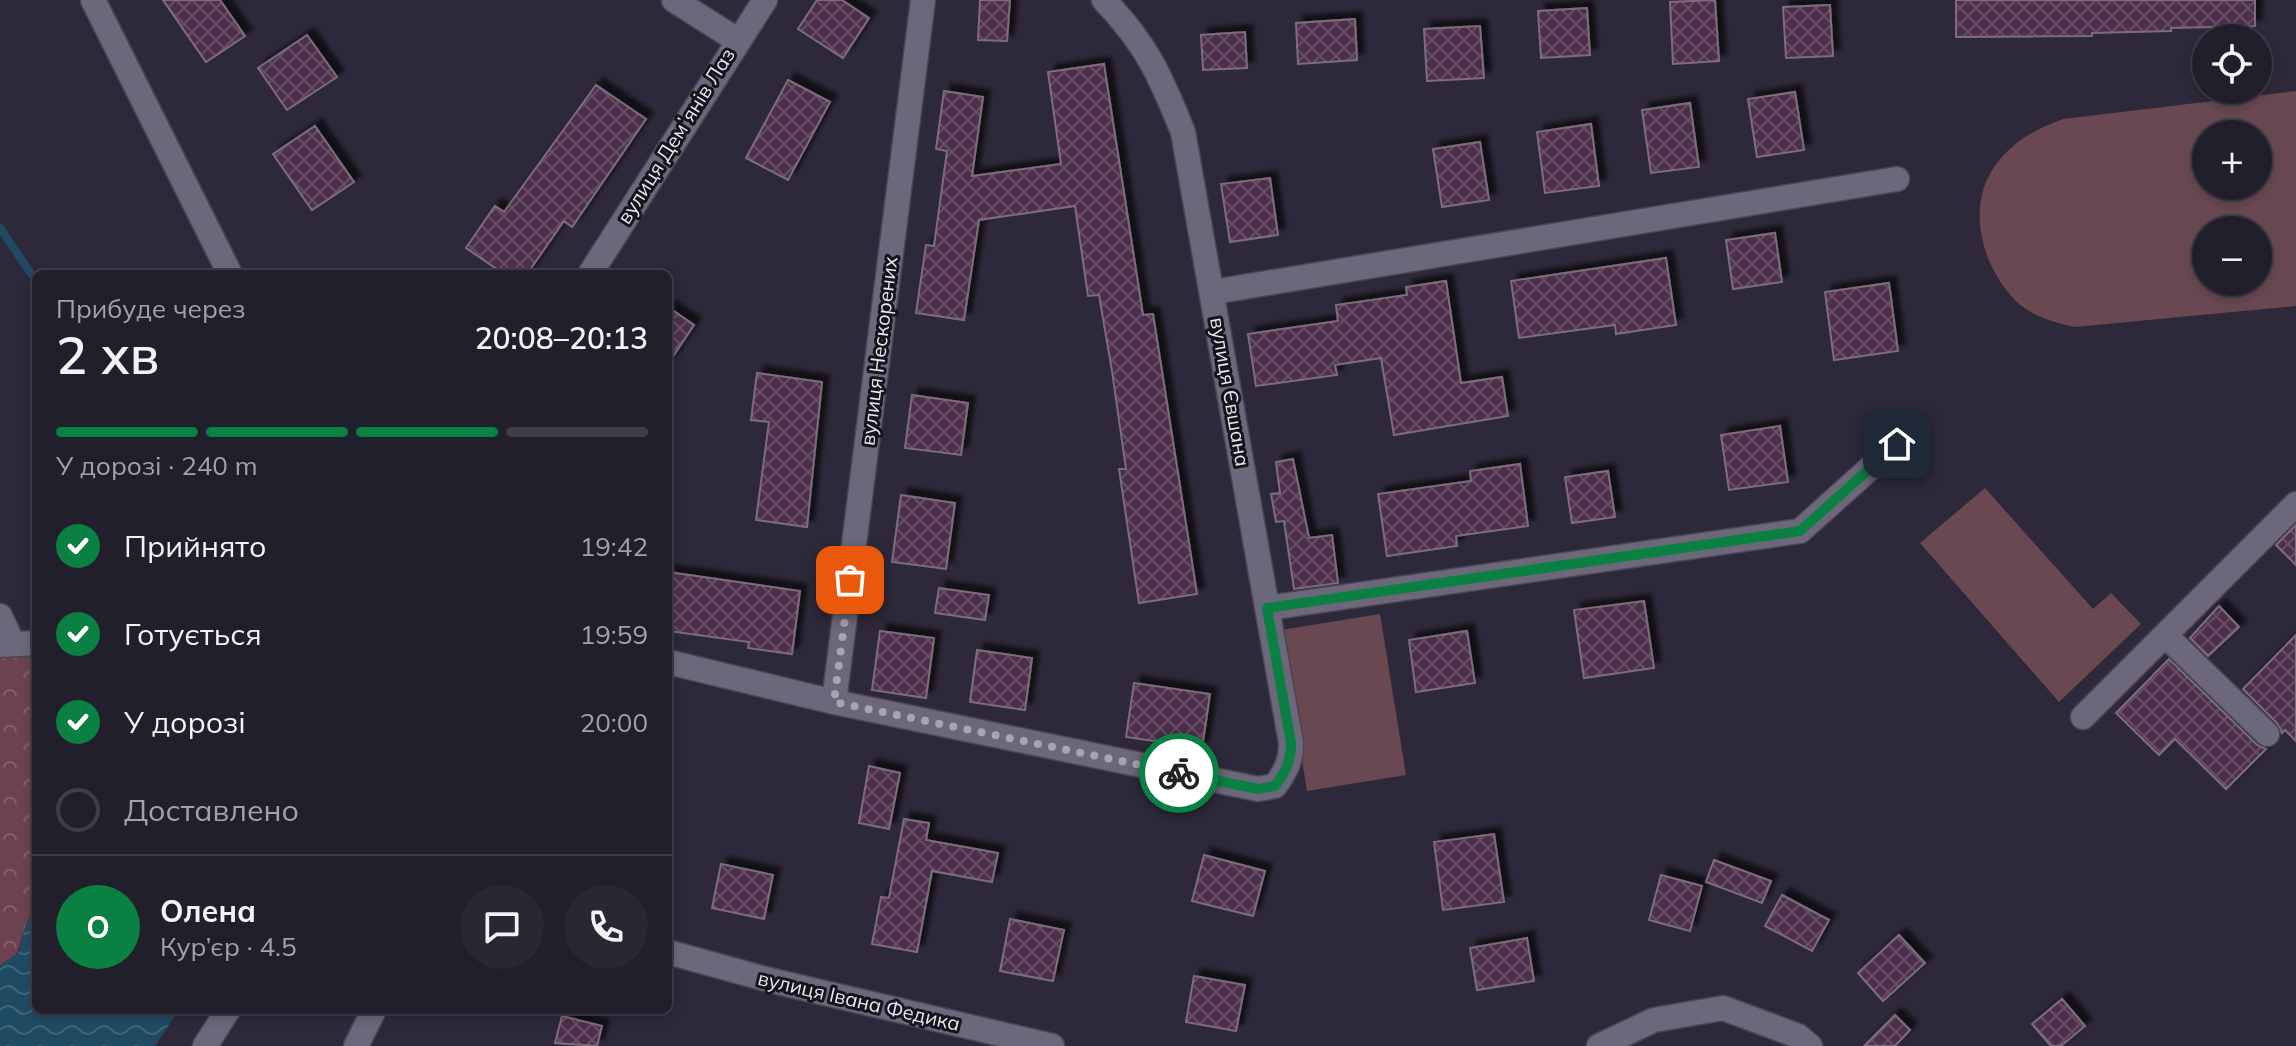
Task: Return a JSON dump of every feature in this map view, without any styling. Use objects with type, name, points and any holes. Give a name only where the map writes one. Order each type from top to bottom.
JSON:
[{"type":"street","points":[[93,0],[228,270]]},
{"type":"street","points":[[674,0],[737,40]]},
{"type":"street","name":"вулиця Демʼянів Лаз","points":[[593,270],[765,0]]},
{"type":"street","name":"вулиця Нескорених","points":[[834,702],[923,0]]},
{"type":"street","name":"вулиця Євшана","points":[[834,702],[1258,789],[1275,786],[1291,758],[1183,132],[1159,71],[1137,35],[1104,0]]},
{"type":"street","points":[[1213,292],[1897,179]]},
{"type":"street","points":[[1267,608],[1800,531],[1897,444]]},
{"type":"street","points":[[2083,717],[2296,504]]},
{"type":"street","points":[[0,616],[16,644]]},
{"type":"street","points":[[2165,635],[2267,734]]},
{"type":"street","points":[[672,663],[834,702]]},
{"type":"street","name":"вулиця Івана Федика","points":[[672,953],[776,982],[1052,1046]]},
{"type":"street","points":[[1599,1046],[1654,1020],[1723,1008],[1798,1036],[1810,1046]]},
{"type":"street","points":[[205,1046],[225,1014]]},
{"type":"street","points":[[356,1046],[372,1014]]},
{"type":"green space","points":[[32,651],[32,913],[17,954],[0,965],[0,652]]},
{"type":"shaded area","points":[[2296,91],[2296,306],[2075,327],[2042,318],[2027,310],[2002,285],[1993,269],[1981,233],[1980,215],[1987,179],[1997,163],[2011,148],[2035,131],[2063,119],[2192,103],[2272,104],[2272,94]]},
{"type":"shaded area","points":[[1985,488],[2093,609],[2111,593],[2141,624],[2059,702],[1920,543]]},
{"type":"shaded area","points":[[1380,614],[1406,775],[1307,791],[1281,630]]},
{"type":"water","points":[[32,913],[32,1014],[176,1014],[155,1046],[0,1046],[0,965],[18,954]]},
{"type":"building","points":[[163,0],[220,0],[245,36],[206,62]]},
{"type":"building","points":[[817,0],[842,0],[869,18],[843,58],[798,29]]},
{"type":"building","points":[[980,0],[1010,0],[1007,41],[978,40]]},
{"type":"building","points":[[1715,0],[1719,61],[1673,64],[1670,2]]},
{"type":"building","points":[[1956,0],[2255,0],[2255,24],[2192,24],[2192,28],[2171,28],[2171,31],[2092,33],[2092,36],[1956,37]]},
{"type":"building","points":[[1830,5],[1833,56],[1786,58],[1783,7]]},
{"type":"building","points":[[1587,8],[1590,55],[1541,58],[1538,11]]},
{"type":"building","points":[[1355,19],[1357,60],[1298,64],[1296,23]]},
{"type":"building","points":[[1480,26],[1484,78],[1427,81],[1424,29]]},
{"type":"building","points":[[1245,32],[1247,68],[1203,70],[1201,35]]},
{"type":"building","points":[[307,35],[337,77],[287,110],[258,68]]},
{"type":"building","points":[[1104,64],[1143,315],[1153,314],[1197,594],[1139,603],[1119,469],[1126,469],[1112,371],[1099,295],[1088,296],[1075,206],[979,220],[964,320],[916,313],[926,245],[934,246],[947,151],[936,149],[944,91],[983,97],[972,176],[1061,164],[1048,72]]},
{"type":"building","points":[[788,80],[830,102],[788,180],[746,158]]},
{"type":"building","points":[[596,85],[646,119],[572,227],[564,221],[530,270],[498,270],[466,248],[495,206],[504,212]]},
{"type":"building","points":[[1795,92],[1804,150],[1757,157],[1748,99]]},
{"type":"building","points":[[1690,103],[1699,167],[1651,173],[1642,110]]},
{"type":"building","points":[[1591,124],[1599,186],[1545,193],[1537,132]]},
{"type":"building","points":[[315,126],[354,182],[312,210],[273,154]]},
{"type":"building","points":[[1480,142],[1489,200],[1442,207],[1433,149]]},
{"type":"building","points":[[1270,178],[1278,235],[1230,242],[1221,184]]},
{"type":"building","points":[[1775,233],[1782,282],[1733,289],[1726,240]]},
{"type":"building","points":[[1666,258],[1676,325],[1616,334],[1615,325],[1519,338],[1511,281]]},
{"type":"building","points":[[1446,281],[1461,383],[1502,377],[1508,416],[1394,435],[1381,358],[1335,365],[1337,375],[1256,386],[1248,334],[1338,321],[1336,305],[1407,295],[1406,287]]},
{"type":"building","points":[[1889,283],[1898,351],[1834,360],[1825,292]]},
{"type":"building","points":[[672,310],[694,325],[672,358]]},
{"type":"building","points":[[757,373],[822,382],[807,527],[756,520],[769,422],[751,420]]},
{"type":"building","points":[[912,395],[968,403],[961,455],[905,448]]},
{"type":"building","points":[[1780,426],[1788,482],[1729,490],[1721,435]]},
{"type":"building","points":[[1293,459],[1309,538],[1332,535],[1338,583],[1294,589],[1284,521],[1276,522],[1271,494],[1280,493],[1276,462]]},
{"type":"building","points":[[1520,464],[1528,526],[1456,536],[1457,546],[1387,556],[1378,494],[1471,481],[1470,471]]},
{"type":"building","points":[[1608,471],[1615,517],[1572,523],[1565,477]]},
{"type":"building","points":[[901,495],[955,503],[946,569],[892,562]]},
{"type":"building","points":[[2296,525],[2296,565],[2276,545]]},
{"type":"building","points":[[672,573],[800,591],[792,654],[748,648],[749,642],[672,632]]},
{"type":"building","points":[[939,588],[989,595],[985,620],[935,613]]},
{"type":"building","points":[[1644,601],[1654,668],[1584,678],[1574,610]]},
{"type":"building","points":[[2219,606],[2239,627],[2208,656],[2190,638]]},
{"type":"building","points":[[880,631],[934,638],[926,698],[872,690]]},
{"type":"building","points":[[1467,631],[1475,683],[1416,692],[1409,640]]},
{"type":"building","points":[[2296,635],[2296,741],[2285,730],[2282,733],[2277,723],[2243,689]]},
{"type":"building","points":[[977,650],[1032,658],[1025,710],[970,702]]},
{"type":"building","points":[[2169,659],[2257,745],[2266,749],[2226,789],[2175,739],[2159,755],[2116,713]]},
{"type":"building","points":[[1134,683],[1210,694],[1202,748],[1126,737]]},
{"type":"building","points":[[869,766],[900,773],[889,829],[859,823]]},
{"type":"building","points":[[904,819],[929,823],[926,840],[998,853],[992,882],[932,871],[917,952],[872,944],[881,897],[889,898]]},
{"type":"building","points":[[1494,834],[1504,902],[1443,910],[1434,842]]},
{"type":"building","points":[[1204,855],[1265,871],[1253,916],[1192,901]]},
{"type":"building","points":[[1714,860],[1771,881],[1762,903],[1706,882]]},
{"type":"building","points":[[721,864],[773,875],[764,919],[712,908]]},
{"type":"building","points":[[1661,875],[1702,886],[1690,931],[1649,920]]},
{"type":"building","points":[[1782,895],[1829,920],[1812,951],[1765,926]]},
{"type":"building","points":[[1010,919],[1064,930],[1053,981],[1000,971]]},
{"type":"building","points":[[1899,935],[1925,963],[1883,1001],[1858,973]]},
{"type":"building","points":[[1527,938],[1534,981],[1477,990],[1470,948]]},
{"type":"building","points":[[1194,976],[1245,985],[1236,1031],[1186,1022]]},
{"type":"building","points":[[2062,999],[2085,1026],[2061,1046],[2051,1046],[2032,1024]]},
{"type":"building","points":[[1895,1015],[1910,1030],[1895,1046],[1864,1046]]},
{"type":"building","points":[[562,1016],[602,1026],[597,1046],[555,1043]]},
{"type":"waterway","points":[[0,228],[32,275]]},
{"type":"way so far","points":[[850,580],[834,702],[1179,773]]},
{"type":"route","points":[[1179,773],[1258,789],[1275,786],[1285,772],[1291,758],[1291,743],[1267,608],[1800,531],[1897,444]]}]
